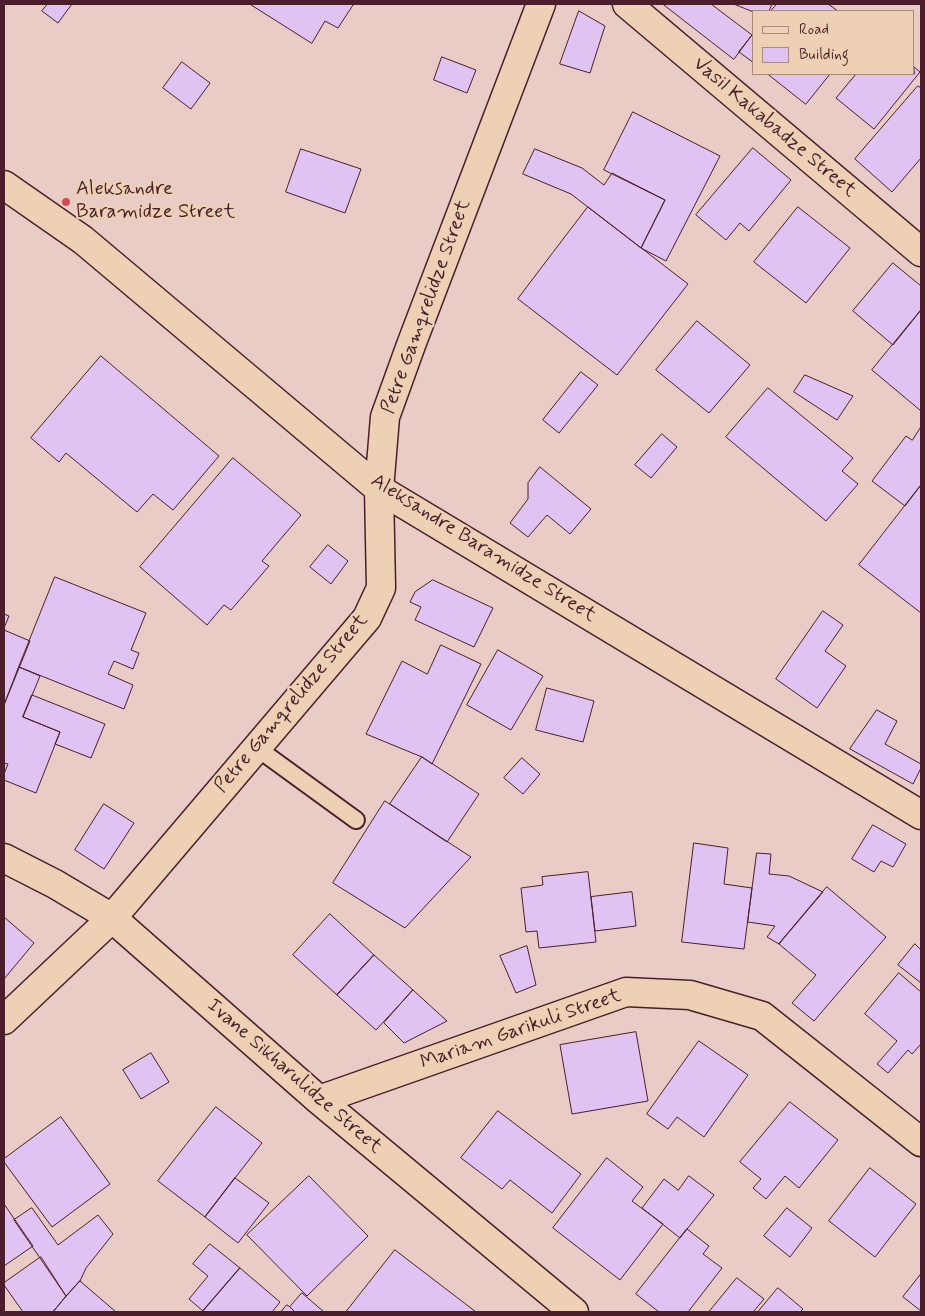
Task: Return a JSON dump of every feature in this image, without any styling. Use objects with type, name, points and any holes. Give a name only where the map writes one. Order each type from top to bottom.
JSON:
[{"type":"street","name":"Petre Gamqrelidze Street","points":[[4,1020],[112,918],[367,618],[381,588],[379,489],[385,417],[541,4]]},
{"type":"street","name":"Vasil Kakabadze Street","points":[[627,4],[921,252]]},
{"type":"street","name":"Aleksandre Baramidze Street","points":[[4,185],[83,240],[379,489],[921,815]]},
{"type":"street","name":"Ivane Sikharulidze Street","points":[[4,858],[55,884],[112,918],[318,1100],[574,1312]]},
{"type":"street","name":"Mariam Garikuli Street","points":[[318,1100],[626,992],[690,995],[762,1016],[921,1142]]},
{"type":"lane","points":[[257,748],[356,820]]},
{"type":"building","points":[[48,4],[72,4],[58,23],[42,11]]},
{"type":"building","points":[[250,4],[353,5],[338,28],[325,21],[312,43]]},
{"type":"building","points":[[663,4],[711,4],[752,35],[734,59]]},
{"type":"building","points":[[734,4],[772,4],[769,10],[752,11]]},
{"type":"building","points":[[777,4],[828,4],[837,10],[772,10]]},
{"type":"building","points":[[579,11],[605,26],[590,73],[560,64]]},
{"type":"building","points":[[752,36],[752,62],[739,52]]},
{"type":"building","points":[[442,57],[476,70],[467,93],[434,80]]},
{"type":"building","points":[[182,62],[210,83],[191,109],[163,88]]},
{"type":"building","points":[[915,68],[920,72],[874,129],[836,98],[855,75],[915,75]]},
{"type":"building","points":[[769,75],[829,75],[806,104]]},
{"type":"building","points":[[918,86],[921,88],[921,158],[892,192],[855,159]]},
{"type":"building","points":[[633,112],[720,156],[666,261],[641,248],[665,200],[604,170]]},
{"type":"building","points":[[753,148],[791,180],[749,231],[740,223],[726,240],[696,215]]},
{"type":"building","points":[[301,149],[361,169],[345,213],[286,192]]},
{"type":"building","points":[[535,149],[582,168],[604,185],[612,173],[665,200],[641,248],[571,194],[523,174]]},
{"type":"building","points":[[588,207],[688,284],[617,375],[518,299]]},
{"type":"building","points":[[798,207],[850,248],[806,303],[754,262]]},
{"type":"building","points":[[893,263],[921,286],[921,310],[893,345],[853,311]]},
{"type":"building","points":[[921,310],[921,411],[872,370]]},
{"type":"building","points":[[697,321],[750,365],[709,413],[656,370]]},
{"type":"building","points":[[101,356],[219,456],[173,510],[153,494],[137,512],[66,453],[59,462],[31,438]]},
{"type":"building","points":[[581,372],[598,385],[559,433],[543,420]]},
{"type":"building","points":[[805,375],[853,396],[837,420],[794,392]]},
{"type":"building","points":[[768,388],[853,458],[842,471],[858,484],[826,521],[726,437]]},
{"type":"building","points":[[921,427],[921,485],[905,506],[872,481],[906,436],[912,440]]},
{"type":"building","points":[[662,434],[677,447],[651,478],[635,465]]},
{"type":"building","points":[[233,458],[301,515],[262,561],[269,566],[231,610],[224,605],[207,625],[140,567]]},
{"type":"building","points":[[540,467],[591,509],[570,534],[547,515],[528,537],[510,523],[528,499],[528,483]]},
{"type":"building","points":[[921,485],[921,613],[859,565]]},
{"type":"building","points":[[328,545],[348,561],[331,584],[310,567]]},
{"type":"building","points":[[55,577],[146,613],[131,650],[139,653],[133,669],[114,661],[108,674],[133,685],[124,709],[19,667]]},
{"type":"building","points":[[433,580],[493,608],[474,647],[415,620],[421,607],[410,602],[415,592]]},
{"type":"building","points":[[823,611],[843,625],[825,651],[846,666],[817,708],[776,679]]},
{"type":"building","points":[[4,614],[9,616],[4,628]]},
{"type":"building","points":[[4,630],[30,641],[4,705]]},
{"type":"building","points":[[441,645],[481,664],[432,764],[422,757],[366,734],[402,661],[427,674]]},
{"type":"building","points":[[498,650],[543,676],[511,730],[467,705]]},
{"type":"building","points":[[19,667],[40,676],[23,717],[60,732],[36,793],[4,780],[8,764],[4,763],[4,705]]},
{"type":"building","points":[[547,688],[594,701],[583,742],[536,730]]},
{"type":"building","points":[[32,695],[105,724],[91,758],[55,744],[60,732],[23,717]]},
{"type":"building","points":[[877,710],[897,721],[885,744],[921,764],[913,784],[850,749]]},
{"type":"building","points":[[422,757],[479,794],[447,842],[390,804]]},
{"type":"building","points":[[522,758],[540,774],[523,794],[504,778]]},
{"type":"building","points":[[385,801],[471,857],[405,928],[333,883]]},
{"type":"building","points":[[104,804],[134,823],[104,869],[75,850]]},
{"type":"building","points":[[873,825],[906,844],[893,867],[881,861],[874,872],[852,859]]},
{"type":"building","points":[[694,843],[728,848],[724,884],[752,888],[744,949],[682,942]]},
{"type":"building","points":[[757,853],[771,854],[769,874],[789,876],[823,892],[779,944],[767,937],[775,926],[748,922]]},
{"type":"building","points":[[588,872],[596,942],[539,948],[537,931],[526,932],[521,888],[543,885],[542,877]]},
{"type":"building","points":[[827,887],[886,937],[814,1021],[792,1003],[816,975],[779,944]]},
{"type":"building","points":[[632,892],[636,926],[595,931],[591,897]]},
{"type":"building","points":[[330,914],[374,955],[337,995],[293,955]]},
{"type":"building","points":[[4,917],[34,943],[4,979]]},
{"type":"building","points":[[915,944],[921,950],[921,983],[898,965]]},
{"type":"building","points":[[527,946],[536,985],[516,993],[500,956]]},
{"type":"building","points":[[374,955],[413,990],[376,1030],[337,995]]},
{"type":"building","points":[[899,973],[921,992],[921,1044],[912,1054],[908,1050],[888,1073],[877,1064],[897,1041],[865,1014]]},
{"type":"building","points":[[413,990],[447,1021],[404,1043],[384,1023]]},
{"type":"building","points":[[636,1032],[648,1101],[572,1114],[560,1045]]},
{"type":"building","points":[[699,1041],[748,1075],[704,1137],[677,1117],[668,1129],[647,1114]]},
{"type":"building","points":[[151,1053],[169,1082],[141,1099],[123,1070]]},
{"type":"building","points":[[790,1102],[838,1140],[799,1188],[785,1176],[766,1199],[753,1188],[761,1179],[740,1162]]},
{"type":"building","points":[[216,1107],[262,1143],[205,1217],[158,1181]]},
{"type":"building","points":[[498,1111],[581,1174],[552,1213],[510,1180],[502,1189],[461,1158]]},
{"type":"building","points":[[61,1117],[110,1184],[52,1227],[4,1162],[4,1159]]},
{"type":"building","points":[[607,1158],[643,1187],[632,1201],[663,1224],[620,1280],[553,1228]]},
{"type":"building","points":[[870,1168],[916,1204],[875,1257],[829,1221]]},
{"type":"building","points":[[309,1176],[368,1236],[307,1296],[247,1235]]},
{"type":"building","points":[[689,1176],[714,1195],[680,1238],[642,1208],[664,1179],[678,1190]]},
{"type":"building","points":[[235,1178],[269,1203],[238,1243],[205,1217]]},
{"type":"building","points":[[4,1204],[33,1246],[4,1266]]},
{"type":"building","points":[[32,1208],[58,1245],[98,1215],[113,1234],[86,1268],[80,1281],[66,1296],[14,1220]]},
{"type":"building","points":[[787,1208],[812,1228],[790,1257],[764,1236]]},
{"type":"building","points":[[687,1229],[709,1246],[703,1254],[722,1268],[688,1312],[659,1312],[636,1294]]},
{"type":"building","points":[[210,1244],[240,1268],[203,1311],[189,1299],[208,1276],[193,1264]]},
{"type":"building","points":[[395,1250],[476,1312],[346,1312]]},
{"type":"building","points":[[41,1257],[66,1296],[53,1312],[23,1312],[4,1283]]},
{"type":"building","points":[[240,1268],[280,1302],[272,1312],[202,1312]]},
{"type":"building","points":[[921,1274],[921,1311],[903,1297]]},
{"type":"building","points":[[737,1278],[764,1299],[753,1312],[709,1312]]},
{"type":"building","points":[[80,1281],[116,1312],[53,1312]]},
{"type":"building","points":[[778,1288],[803,1309],[800,1312],[758,1312]]},
{"type":"building","points":[[302,1293],[324,1312],[295,1312],[290,1307]]},
{"type":"building","points":[[287,1305],[290,1307],[295,1312],[281,1312]]},
{"type":"place","name":"Aleksandre Baramidze Street","points":[[66,202]]}]
